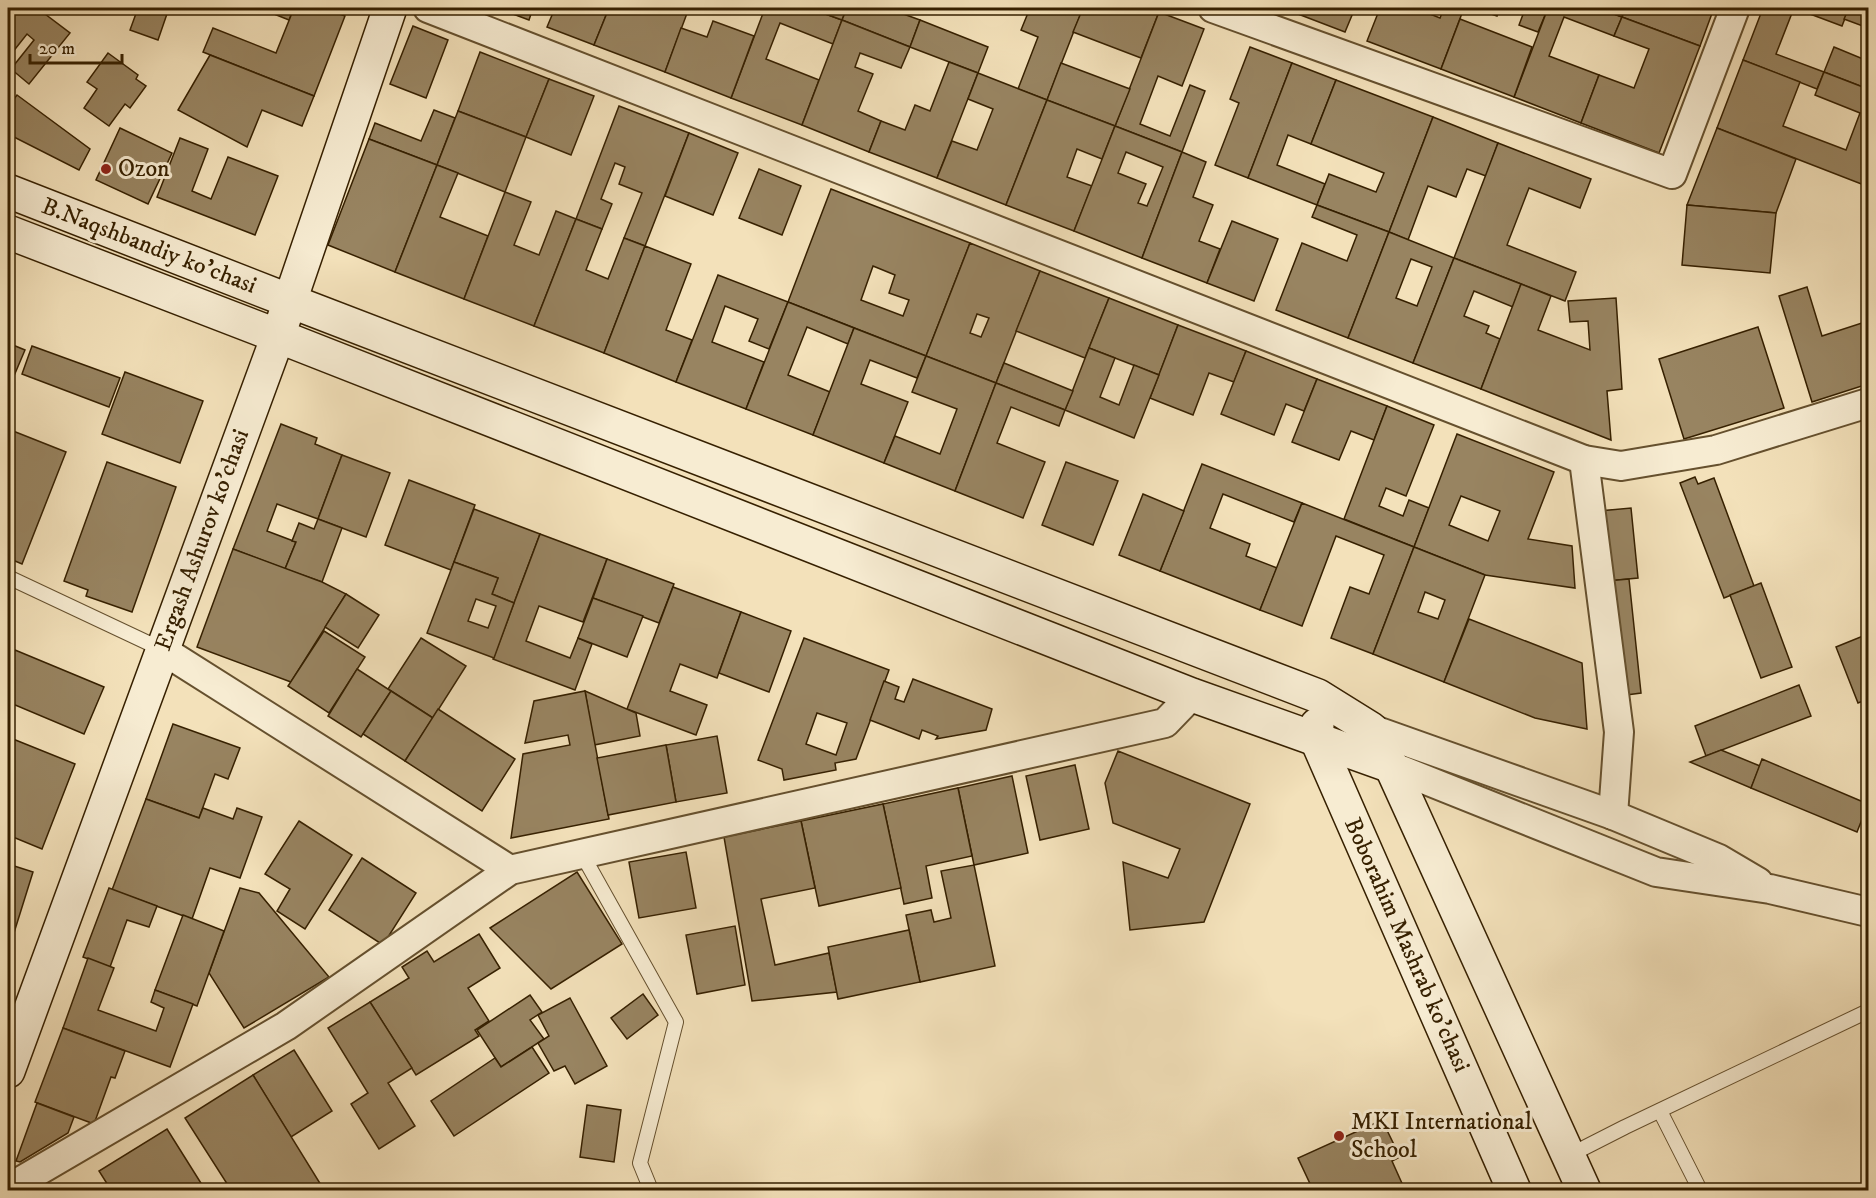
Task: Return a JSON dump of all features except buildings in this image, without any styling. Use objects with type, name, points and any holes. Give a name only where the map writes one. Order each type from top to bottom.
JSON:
[{"type":"main road","name":"Ergash Ashurov ko'chasi","points":[[8,1071],[161,649],[278,336],[390,8]]},
{"type":"main road","name":"B.Naqshbandiy ko'chasi","points":[[8,191],[1318,696],[1371,729]]},
{"type":"main road","name":"B.Naqshbandiy ko'chasi","points":[[8,232],[1192,695],[1391,766]]},
{"type":"main road","name":"Boborahim Mashrab ko'chasi","points":[[1318,696],[1316,738],[1514,1191]]},
{"type":"main road","points":[[1371,729],[1391,766],[1584,1191]]},
{"type":"street","points":[[428,8],[1584,460],[1621,466],[1716,450],[1869,403]]},
{"type":"street","points":[[1214,8],[1672,174],[1735,8]]},
{"type":"street","points":[[1584,460],[1619,732],[1613,815]]},
{"type":"street","points":[[161,649],[510,870]]},
{"type":"street","points":[[8,1185],[21,1181],[286,1026],[510,870],[1165,723],[1192,695]]},
{"type":"street","points":[[1371,729],[1613,815],[1719,859],[1770,889]]},
{"type":"street","points":[[1391,766],[1656,872],[1770,889],[1869,912]]},
{"type":"lane","points":[[8,577],[161,649]]},
{"type":"lane","points":[[582,854],[676,1022],[640,1163],[651,1191]]},
{"type":"lane","points":[[1568,1156],[1869,1011]]},
{"type":"lane","points":[[1659,1112],[1700,1191]]},
{"type":"place","name":"Ozon","points":[[106,169]]},
{"type":"place","name":"MKI International School","points":[[1339,1136]]}]
